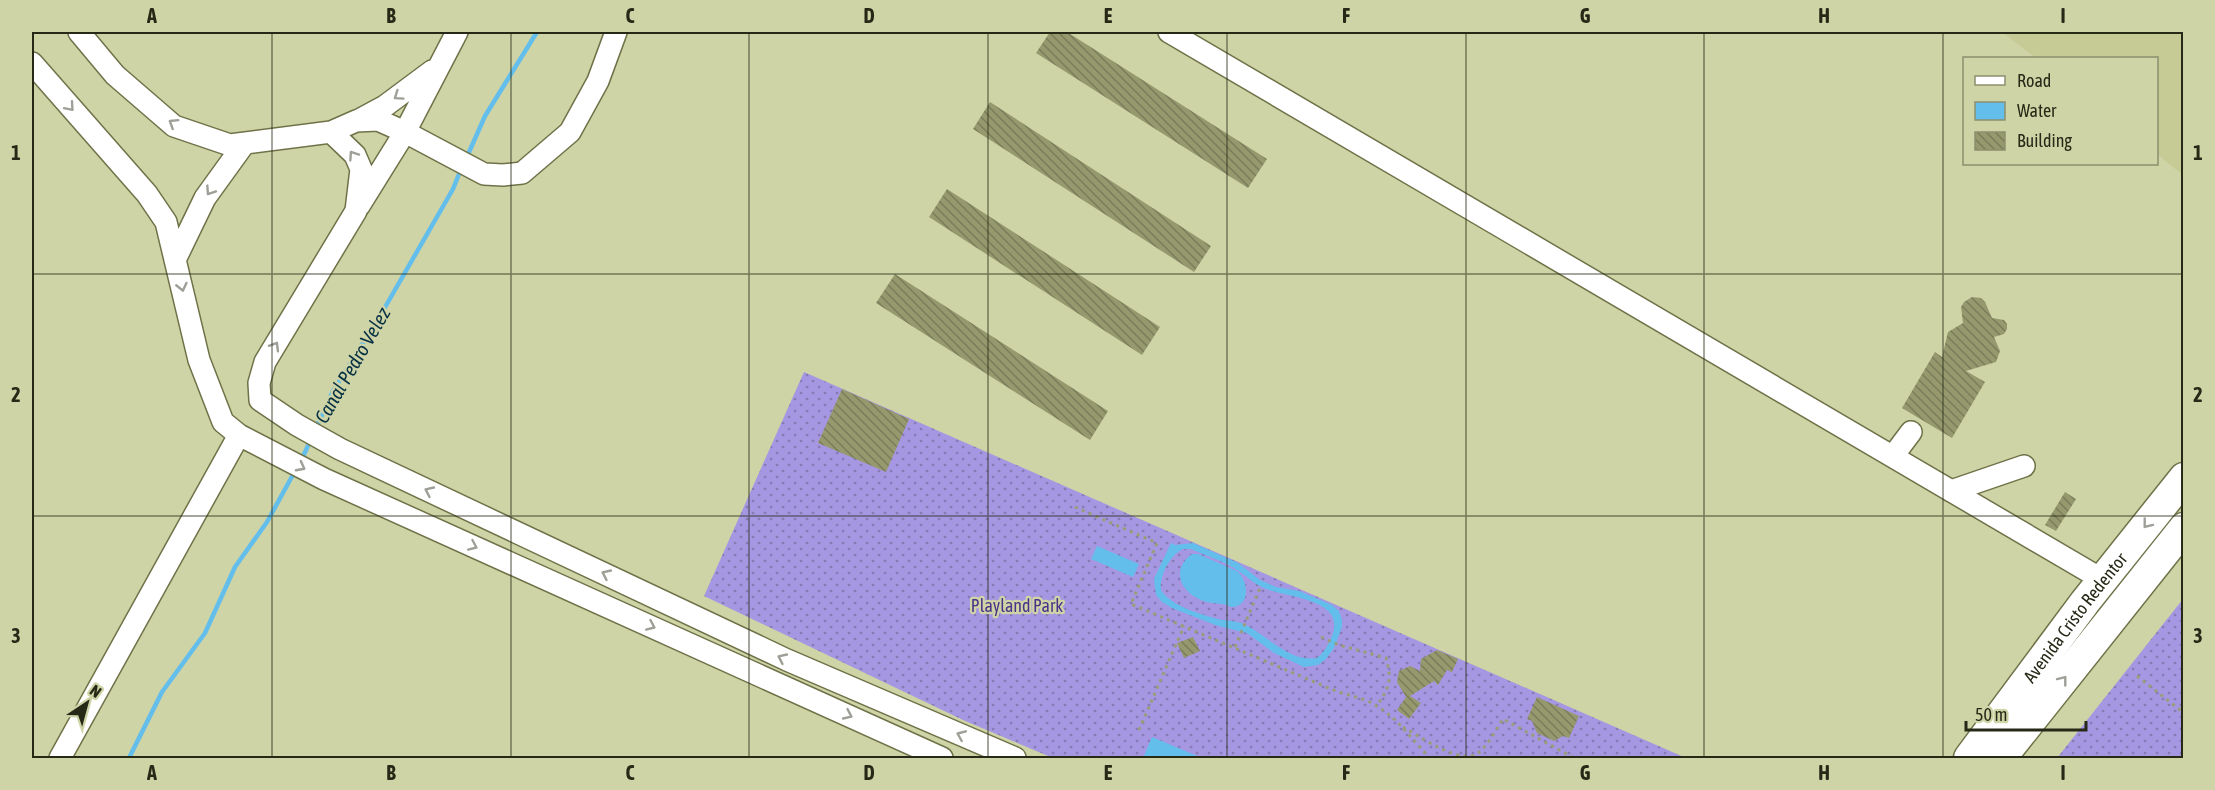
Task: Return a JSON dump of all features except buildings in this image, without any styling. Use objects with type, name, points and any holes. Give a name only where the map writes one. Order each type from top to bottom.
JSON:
[{"type":"highway","name":"Avenida Cristo Redentor","points":[[1969,759],[2103,580],[2184,478]]},
{"type":"highway","name":"Avenida Cristo Redentor","points":[[2001,759],[2184,528]]},
{"type":"street","points":[[79,32],[115,75],[174,126],[230,145],[331,132],[385,106],[438,66]]},
{"type":"street","points":[[457,32],[405,132],[265,362],[259,383],[260,400],[297,425],[340,449],[787,660],[1015,759]]},
{"type":"street","points":[[356,121],[378,120],[484,174],[522,173],[570,132],[598,81],[616,32]]},
{"type":"street","points":[[1169,32],[2103,580]]},
{"type":"street","points":[[32,63],[147,194],[166,222],[199,360],[224,422],[239,435],[324,479],[942,759]]},
{"type":"street","points":[[331,132],[355,155],[361,169],[356,211]]},
{"type":"street","points":[[175,260],[205,198],[244,144]]},
{"type":"street","points":[[1893,456],[1911,432]]},
{"type":"street","points":[[60,759],[239,435]]},
{"type":"street","points":[[1951,491],[2024,466]]},
{"type":"street","points":[[505,561],[519,554],[524,546],[521,534]]},
{"type":"street","points":[[548,580],[550,566],[563,554]]},
{"type":"path","points":[[1075,507],[1157,543],[1131,604],[1348,696],[1377,705],[1430,759]]},
{"type":"path","points":[[1235,647],[1260,588]]},
{"type":"path","points":[[1139,730],[1185,626]]},
{"type":"path","points":[[1321,637],[1339,645],[1386,658],[1390,673],[1388,689],[1377,705]]},
{"type":"path","points":[[2137,676],[2184,713]]},
{"type":"path","points":[[1398,724],[1453,754],[1470,757],[1480,753],[1503,719],[1574,759]]},
{"type":"shaded area","points":[[2002,32],[2183,32],[2183,175],[2158,155],[2158,57],[2035,57]]},
{"type":"green space","name":"Playland Park","points":[[804,372],[1686,758],[1053,758],[963,720],[704,596]]},
{"type":"green space","points":[[2183,599],[2183,758],[2057,758]]},
{"type":"water","points":[[1171,543],[1175,545],[1193,543],[1238,563],[1260,580],[1276,587],[1299,591],[1332,605],[1339,611],[1342,627],[1334,648],[1326,659],[1318,665],[1304,667],[1274,653],[1247,633],[1218,626],[1172,608],[1156,595],[1154,579]],"holes":[[[1191,549],[1221,561],[1264,588],[1323,607],[1331,614],[1334,623],[1332,636],[1324,651],[1317,658],[1296,656],[1241,623],[1200,614],[1171,600],[1161,590],[1164,572],[1178,552]]]},
{"type":"water","points":[[1097,546],[1139,564],[1133,577],[1091,559]]},
{"type":"water","points":[[1192,554],[1198,554],[1237,571],[1246,587],[1242,603],[1231,607],[1207,602],[1196,598],[1186,590],[1180,571],[1183,563]]},
{"type":"water","points":[[1152,737],[1202,758],[1143,758]]},
{"type":"waterway","name":"Canal Pedro Velez","points":[[466,159],[485,116],[537,32]]},
{"type":"waterway","name":"Canal Pedro Velez","points":[[316,428],[333,391],[380,316],[453,189],[461,169]]},
{"type":"waterway","name":"Canal Pedro Velez","points":[[301,461],[311,439]]},
{"type":"waterway","name":"Canal Pedro Velez","points":[[129,758],[162,692],[205,633],[235,567],[267,522],[295,471]]}]
